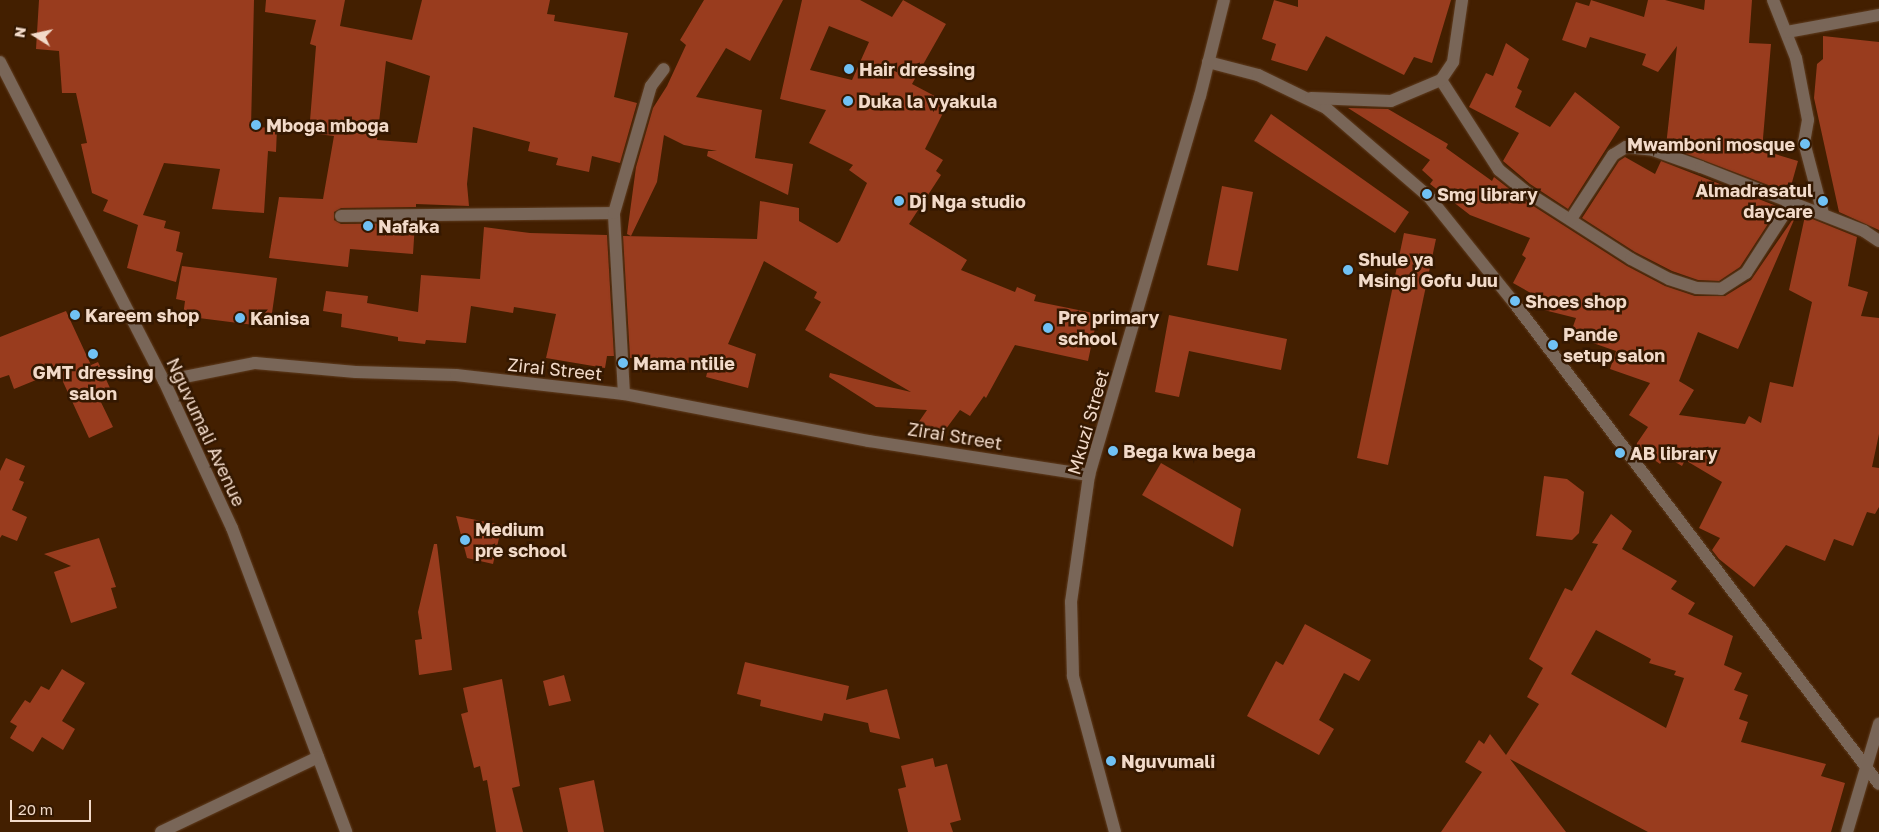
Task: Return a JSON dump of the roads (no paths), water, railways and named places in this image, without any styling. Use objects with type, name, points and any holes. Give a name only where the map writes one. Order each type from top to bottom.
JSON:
[{"type":"street","name":"Mkuzi Street","points":[[1115,832],[1073,676],[1071,602],[1089,474],[1208,62],[1224,0]]},
{"type":"street","points":[[1304,98],[1391,101],[1441,80],[1453,62],[1462,0]]},
{"type":"street","points":[[1773,0],[1796,58],[1808,120],[1804,142],[1823,214]]},
{"type":"street","points":[[1787,32],[1879,15]]},
{"type":"street","name":"Nguvumali Avenue","points":[[0,62],[164,381],[232,528],[346,832]]},
{"type":"street","points":[[1208,62],[1258,75],[1326,108],[1429,198],[1527,320],[1879,784]]},
{"type":"street","points":[[624,394],[614,212],[651,86],[664,68]]},
{"type":"street","points":[[1441,80],[1499,170],[1525,191],[1571,219],[1630,259],[1669,279],[1698,288],[1721,290],[1746,273],[1792,202]]},
{"type":"street","points":[[1571,219],[1613,155],[1626,147],[1653,150],[1823,214],[1864,231],[1879,241]]},
{"type":"street","points":[[341,216],[614,212]]},
{"type":"street","name":"Zirai Street","points":[[164,381],[255,363],[356,372],[456,375],[624,394],[869,441],[1089,474]]},
{"type":"street","points":[[1848,832],[1868,769],[1879,724]]},
{"type":"street","points":[[161,832],[318,757]]},
{"type":"place","name":"Hair dressing","points":[[849,69]]},
{"type":"place","name":"Duka la vyakula","points":[[848,101]]},
{"type":"place","name":"Mboga mboga","points":[[256,125]]},
{"type":"place","name":"Mwamboni mosque","points":[[1805,144]]},
{"type":"place","name":"Smg library","points":[[1427,194]]},
{"type":"place","name":"Dj Nga studio","points":[[899,201]]},
{"type":"place","name":"Almadrasatul daycare","points":[[1823,201]]},
{"type":"place","name":"Nafaka","points":[[368,226]]},
{"type":"place","name":"Shule ya Msingi Gofu Juu","points":[[1348,270]]},
{"type":"place","name":"Shoes shop","points":[[1515,301]]},
{"type":"place","name":"Kareem shop","points":[[75,315]]},
{"type":"place","name":"Kanisa","points":[[240,318]]},
{"type":"place","name":"Pre primary school","points":[[1048,328]]},
{"type":"place","name":"Pande setup salon","points":[[1553,345]]},
{"type":"place","name":"GMT dressing salon","points":[[93,354]]},
{"type":"place","name":"Mama ntilie","points":[[623,363]]},
{"type":"place","name":"Bega kwa bega","points":[[1113,451]]},
{"type":"place","name":"AB library","points":[[1620,453]]},
{"type":"place","name":"Medium pre school","points":[[465,540]]},
{"type":"place","name":"Nguvumali","points":[[1111,761]]}]
